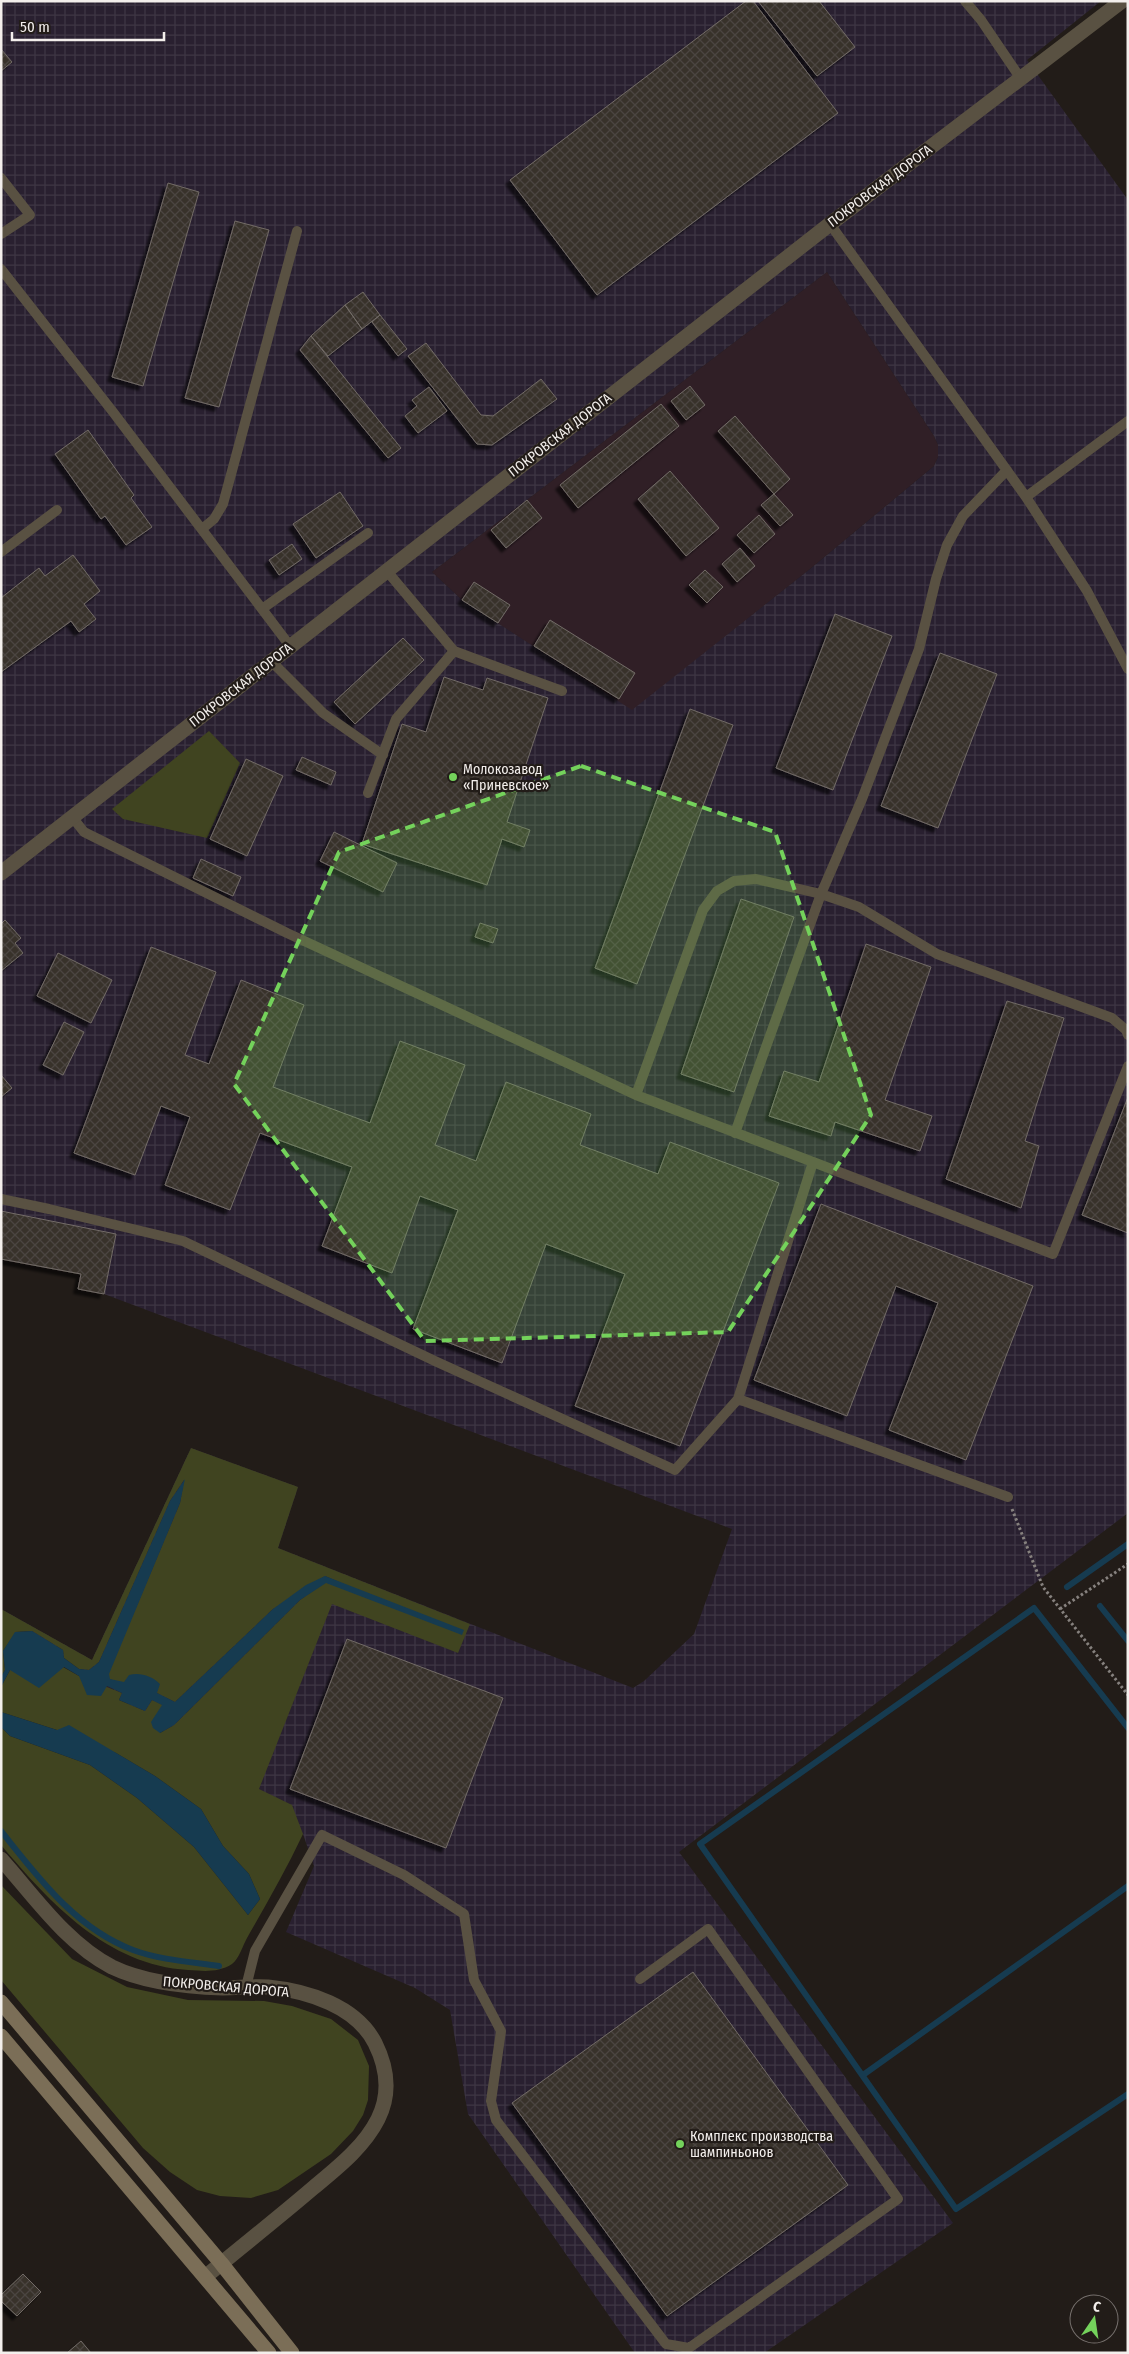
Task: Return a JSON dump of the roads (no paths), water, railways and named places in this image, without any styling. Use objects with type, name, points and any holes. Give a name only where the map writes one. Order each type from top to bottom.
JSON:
[{"type":"main road","points":[[1,2002],[221,2264],[292,2353]]},
{"type":"main road","points":[[1,2036],[269,2353]]},
{"type":"street","name":"ПОКРОВСКАЯ ДОРОГА","points":[[1,873],[830,224],[1122,1]]},
{"type":"street","name":"ПОКРОВСКАЯ ДОРОГА","points":[[1,1859],[83,1948],[112,1967],[147,1980],[222,1988],[268,1987],[296,1992],[336,2005],[367,2028],[383,2060],[386,2084],[384,2103],[378,2119],[367,2136],[334,2170],[205,2277]]},
{"type":"lane","points":[[965,1],[981,20],[1022,79]]},
{"type":"lane","points":[[1,178],[30,215],[1,234]]},
{"type":"lane","points":[[830,224],[1026,497],[1087,591],[1128,670]]},
{"type":"lane","points":[[202,529],[214,519],[223,504],[297,231]]},
{"type":"lane","points":[[1,269],[290,646]]},
{"type":"lane","points":[[1026,497],[1128,421]]},
{"type":"lane","points":[[735,1133],[821,894],[862,799],[919,649],[936,579],[947,545],[963,516],[1007,470]]},
{"type":"lane","points":[[1,552],[57,510]]},
{"type":"lane","points":[[262,609],[368,533]]},
{"type":"lane","points":[[386,570],[454,651],[562,691]]},
{"type":"lane","points":[[368,793],[396,719],[454,651]]},
{"type":"lane","points":[[271,661],[323,713],[383,755]]},
{"type":"lane","points":[[73,818],[84,832],[287,933],[636,1095],[1053,1254],[1128,1066]]},
{"type":"lane","points":[[636,1095],[703,910],[717,891],[734,881],[756,879],[821,894],[859,907],[937,954],[1112,1018],[1126,1030],[1128,1035]]},
{"type":"lane","points":[[1,1199],[183,1241],[437,1362],[675,1470],[738,1399],[813,1162]]},
{"type":"lane","points":[[738,1399],[1008,1497]]},
{"type":"lane","points":[[246,1987],[255,1951],[322,1834],[404,1875],[464,1914],[474,1980],[500,2031],[490,2101],[496,2120],[666,2344],[689,2348],[898,2199],[708,1929],[640,1980]]},
{"type":"water","points":[[185,1479],[180,1503],[109,1674],[110,1679],[124,1682],[129,1675],[146,1675],[160,1684],[157,1693],[175,1702],[273,1609],[306,1585],[325,1576],[464,1630],[462,1635],[326,1583],[300,1600],[174,1725],[160,1733],[153,1728],[151,1722],[162,1705],[152,1700],[145,1711],[119,1700],[122,1693],[107,1686],[101,1696],[87,1695],[79,1676],[64,1667],[39,1688],[10,1670],[1,1687],[1,1677],[5,1670],[3,1651],[15,1632],[32,1631],[63,1650],[64,1658],[79,1669],[89,1670],[99,1662],[170,1501]]},
{"type":"water","points":[[1,1712],[57,1730],[69,1725],[155,1776],[201,1809],[223,1846],[249,1874],[260,1899],[248,1915],[194,1847],[137,1798],[90,1765],[10,1736],[1,1727]]},
{"type":"waterway","points":[[1067,1587],[1128,1544]]},
{"type":"waterway","points":[[1100,1606],[1128,1641]]},
{"type":"waterway","points":[[1128,1728],[1034,1608],[700,1844],[956,2209],[1128,2094]]},
{"type":"waterway","points":[[1,1831],[59,1900],[93,1929],[133,1950],[154,1956],[219,1966]]},
{"type":"waterway","points":[[863,2075],[1128,1886]]},
{"type":"place","name":"Молокозавод «Приневское»","points":[[453,777]]},
{"type":"place","name":"Комплекс производства шампиньонов","points":[[680,2144]]}]
